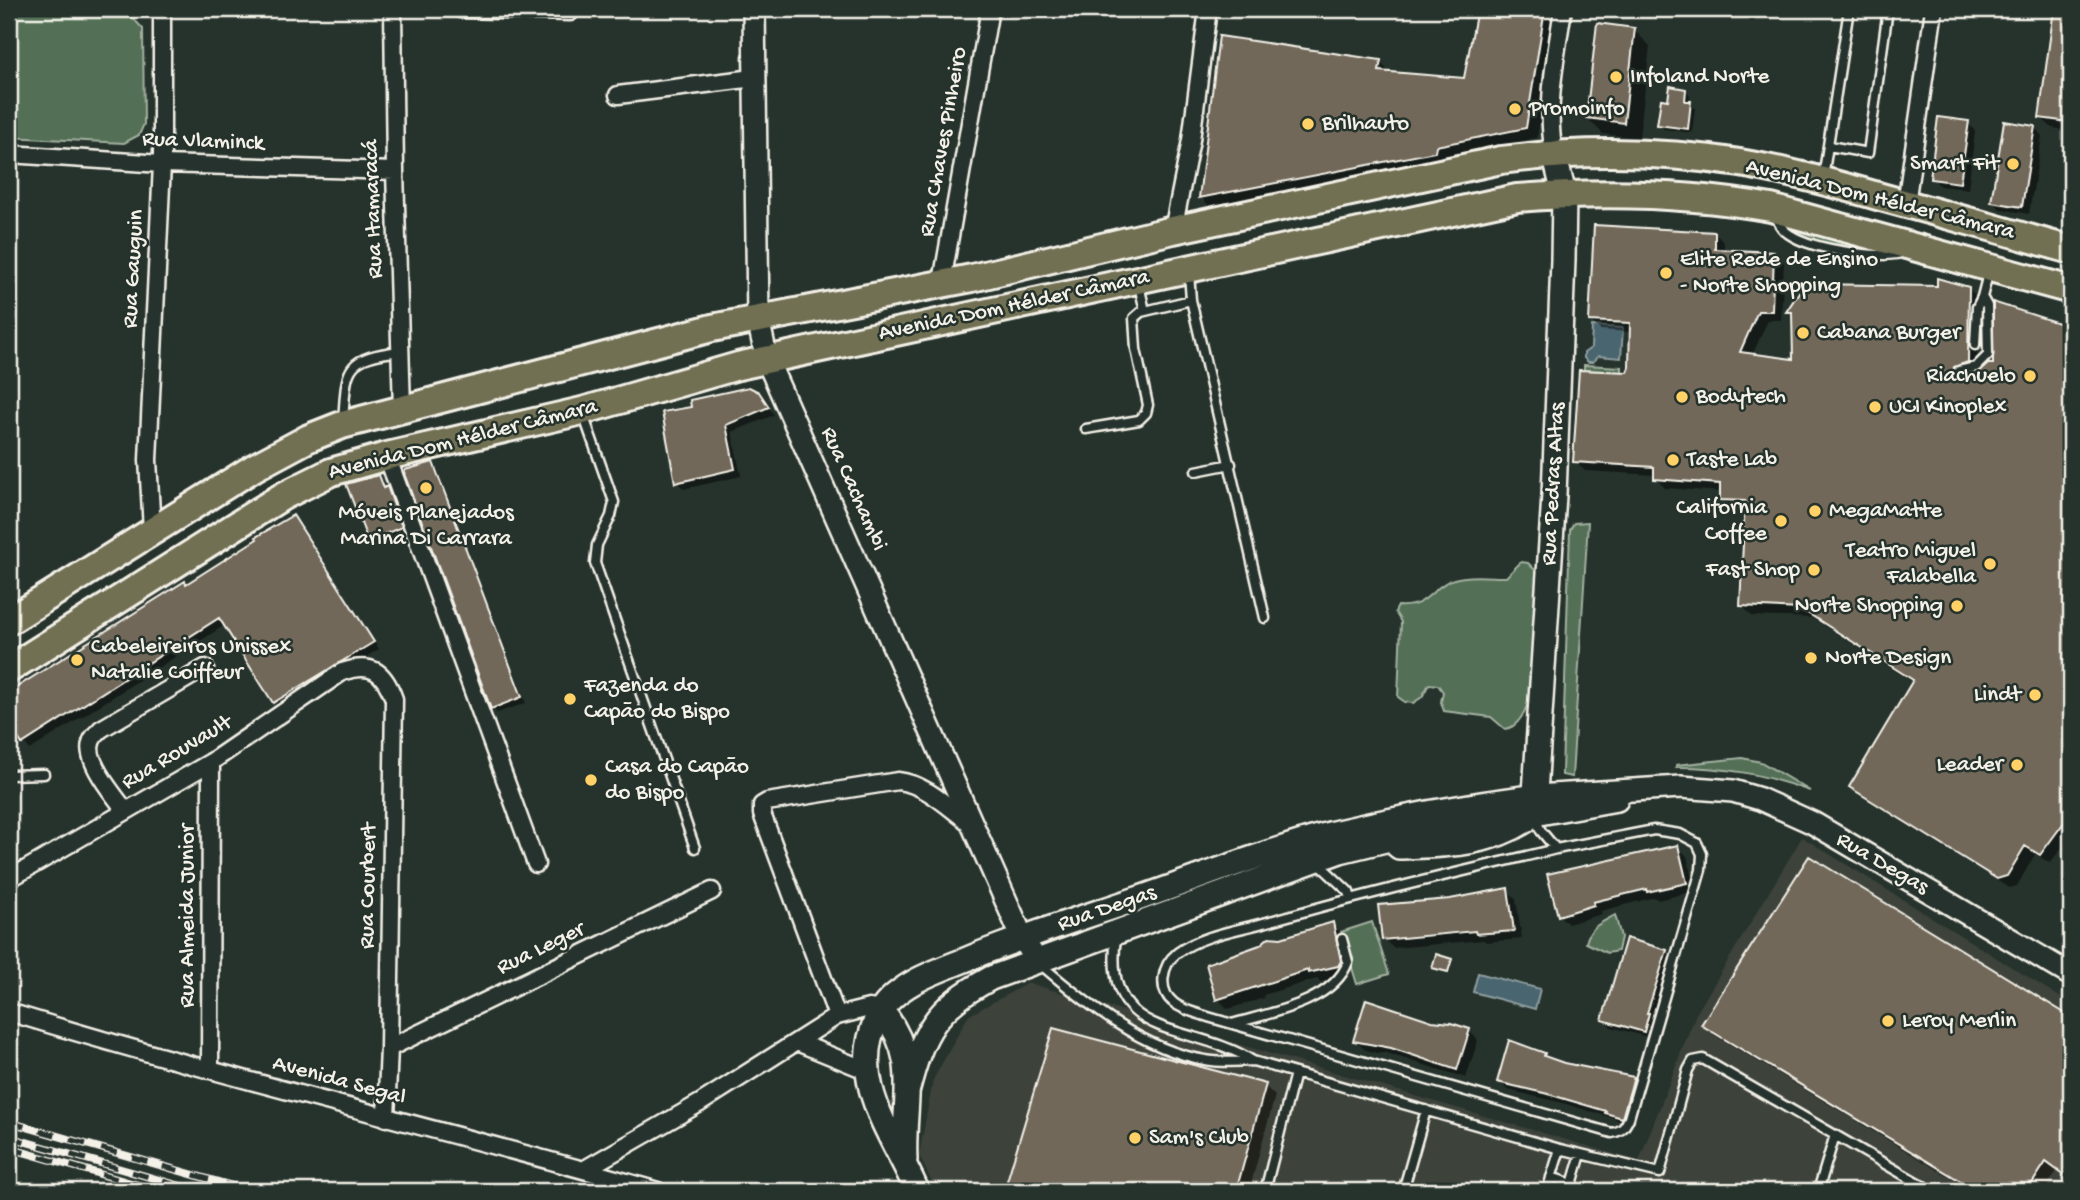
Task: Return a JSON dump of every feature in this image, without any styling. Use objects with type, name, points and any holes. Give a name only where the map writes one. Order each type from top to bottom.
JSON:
[{"type":"main road","name":"Avenida Dom Hélder Câmara","points":[[9,621],[152,530],[279,454],[342,425],[712,328],[972,278],[1173,230],[1501,160],[1553,153],[1677,156],[1740,163],[1822,181],[2071,250]]},
{"type":"main road","name":"Rua Pedras Altas","points":[[1535,806],[1555,482],[1564,194],[1553,153]]},
{"type":"main road","name":"Avenida Dom Hélder Câmara","points":[[9,669],[283,496],[331,472],[387,456],[582,411],[767,360],[1517,198],[1564,194],[1642,193],[1733,201],[1771,208],[2071,290]]},
{"type":"main road","points":[[915,327],[936,310],[942,282]]},
{"type":"main road","name":"Rua Degas","points":[[907,1092],[922,1041],[934,1023],[967,991],[991,978],[1340,850],[1462,844],[1485,840],[1510,831],[1535,806]]},
{"type":"main road","name":"Rua Degas","points":[[881,1010],[899,991],[914,982],[1022,937],[1330,834],[1445,808],[1535,806]]},
{"type":"main road","points":[[906,1163],[904,1135],[907,1065],[901,1039],[881,1010],[869,1043],[870,1090],[878,1113],[906,1163],[917,1191]]},
{"type":"street","name":"Rua Gauguin","points":[[152,530],[148,460],[162,164],[162,9]]},
{"type":"street","name":"Rua Itamaracá","points":[[393,9],[402,409]]},
{"type":"street","points":[[460,9],[570,12]]},
{"type":"street","name":"Rua Cachambi","points":[[754,9],[758,318],[767,360],[1022,937],[1036,960]]},
{"type":"street","name":"Rua Chaves Pinheiro","points":[[942,282],[990,9]]},
{"type":"street","points":[[1173,230],[1191,140],[1208,9]]},
{"type":"street","points":[[1553,153],[1549,128],[1550,104],[1563,9]]},
{"type":"street","points":[[1906,204],[1934,9]]},
{"type":"street","points":[[618,95],[754,78]]},
{"type":"street","name":"Rua Vlaminck","points":[[9,154],[162,164],[395,171]]},
{"type":"street","points":[[387,456],[536,864]]},
{"type":"street","name":"Rua Rouvault","points":[[9,879],[211,762],[342,672],[356,667],[368,668]]},
{"type":"street","points":[[127,811],[95,767],[90,754],[90,744],[94,736],[101,729],[205,668]]},
{"type":"street","name":"Rua Courbert","points":[[368,668],[379,672],[394,699],[386,1118]]},
{"type":"street","name":"Rua Almeida Junior","points":[[210,1070],[211,762]]},
{"type":"street","points":[[837,1016],[762,814],[762,805],[898,781],[911,782],[972,824]]},
{"type":"street","name":"Rua Degas","points":[[1535,806],[1574,809],[1681,787],[1733,791],[1783,808],[1813,823],[2071,975]]},
{"type":"street","name":"Rua Leger","points":[[389,1048],[712,891]]},
{"type":"street","points":[[585,1169],[701,1102],[837,1016],[869,1008],[881,1010]]},
{"type":"street","name":"Avenida Segal","points":[[9,1012],[210,1070],[585,1169],[658,1191]]},
{"type":"street","points":[[797,1042],[868,1071]]},
{"type":"lane","points":[[1822,181],[1849,9]]},
{"type":"lane","points":[[1829,146],[1868,153],[1888,9]]},
{"type":"lane","points":[[1975,345],[1977,307],[1989,267]]},
{"type":"lane","points":[[1188,270],[1191,300],[1265,618]]},
{"type":"lane","points":[[1138,278],[1145,311]]},
{"type":"lane","points":[[1959,371],[1976,367],[1988,355],[1987,306],[1982,297]]},
{"type":"lane","points":[[1086,429],[1139,420],[1146,413],[1148,405],[1133,323],[1138,314],[1145,311],[1191,300]]},
{"type":"lane","points":[[342,425],[346,375],[358,362],[376,354],[401,351]]},
{"type":"lane","points":[[582,411],[614,502],[611,516],[597,545],[595,563],[695,848]]},
{"type":"lane","points":[[1196,471],[1231,464]]},
{"type":"lane","points":[[9,775],[44,774]]},
{"type":"lane","points":[[1535,806],[1541,831],[1556,849]]},
{"type":"lane","points":[[1654,830],[1680,834],[1697,843],[1702,854],[1701,870],[1626,1127],[1612,1133],[1232,1024],[1183,1009],[1167,995],[1164,979],[1167,962],[1177,953],[1201,941],[1351,898],[1556,849],[1654,830]]},
{"type":"lane","points":[[1315,860],[1349,892],[1351,898]]},
{"type":"lane","points":[[1116,931],[1115,970],[1122,997],[1130,1008],[1153,1024],[1226,1046],[1253,1061],[1560,1149],[1660,1173],[1688,1070],[1697,1059],[1708,1060],[1932,1191]]},
{"type":"lane","points":[[1232,1024],[1299,1003],[1330,989],[1348,962],[1342,939]]},
{"type":"lane","points":[[1036,960],[1104,1014],[1159,1046],[1203,1060],[1253,1061]]},
{"type":"lane","points":[[1265,1191],[1295,1073]]},
{"type":"lane","points":[[1403,1191],[1426,1110]]},
{"type":"lane","points":[[1818,1191],[1835,1135]]},
{"type":"lane","points":[[1547,1191],[1560,1149]]},
{"type":"lane","points":[[1551,1177],[1571,1187],[1581,1154]]},
{"type":"shaded area","points":[[1802,837],[2071,1004],[2071,1191],[936,1191],[919,1155],[933,1080],[968,1016],[1028,983],[1639,1161],[1696,1014]]},
{"type":"green space","points":[[120,10],[133,18],[143,29],[144,124],[139,135],[124,143],[9,137],[9,11]]},
{"type":"green space","points":[[1797,229],[1843,242],[1842,245],[1820,243],[1797,232]]},
{"type":"green space","points":[[1584,365],[1622,367],[1622,372],[1584,370]]},
{"type":"green space","points":[[1588,522],[1572,777],[1562,775],[1570,530],[1574,523]]},
{"type":"green space","points":[[1521,562],[1528,563],[1538,573],[1534,613],[1539,629],[1539,642],[1536,671],[1528,703],[1514,725],[1505,729],[1491,717],[1444,711],[1441,702],[1443,692],[1438,685],[1429,684],[1422,697],[1413,703],[1398,697],[1401,622],[1395,612],[1398,606],[1416,604],[1443,584],[1457,578],[1506,577]]},
{"type":"green space","points":[[1742,758],[1761,762],[1810,791],[1744,773],[1676,767]]},
{"type":"green space","points":[[1615,915],[1621,937],[1618,951],[1607,953],[1586,943],[1593,929]]},
{"type":"green space","points":[[1372,922],[1389,974],[1357,984],[1341,932]]},
{"type":"water","points":[[1592,326],[1623,328],[1621,358],[1598,356],[1593,362],[1588,362],[1584,358],[1584,353],[1591,348]]},
{"type":"water","points":[[1478,973],[1540,989],[1535,1009],[1473,992]]},
{"type":"building","name":"Brilhauto","points":[[1477,9],[1545,9],[1526,128],[1436,146],[1435,152],[1199,198],[1219,36],[1381,60],[1379,71],[1464,78]]},
{"type":"building","points":[[2054,9],[2071,9],[2069,122],[2039,118]]},
{"type":"building","points":[[1597,23],[1635,28],[1624,123],[1586,118]]},
{"type":"building","points":[[1670,86],[1686,89],[1685,101],[1691,101],[1688,129],[1657,125],[1661,99],[1668,100]]},
{"type":"building","points":[[1938,117],[1969,121],[1960,183],[1930,179]]},
{"type":"building","name":"Smart Fit","points":[[2004,121],[2035,126],[2022,207],[1991,202]]},
{"type":"building","points":[[1594,225],[1715,232],[1715,249],[1774,252],[1772,311],[1758,311],[1740,352],[1793,359],[1792,312],[1786,312],[1803,286],[1814,284],[1937,286],[1937,278],[1969,287],[1968,362],[1954,367],[1953,373],[1958,377],[1978,373],[1988,364],[1993,364],[1993,302],[2071,327],[2071,813],[2040,855],[2025,846],[2007,876],[1997,879],[1849,787],[1913,680],[1801,609],[1740,606],[1745,501],[1720,500],[1720,484],[1654,479],[1654,467],[1573,462],[1579,370],[1627,372],[1629,367],[1630,323],[1589,321]]},
{"type":"building","points":[[749,387],[759,392],[769,407],[726,425],[735,469],[675,483],[662,412],[691,407],[690,400]]},
{"type":"building","points":[[433,462],[522,697],[491,709],[405,476],[405,470]]},
{"type":"building","points":[[379,475],[384,488],[387,486],[402,527],[368,541],[346,484]]},
{"type":"building","points":[[293,515],[374,642],[273,703],[219,618],[22,744],[9,724],[9,692]]},
{"type":"building","points":[[1678,845],[1687,883],[1593,902],[1594,905],[1558,916],[1547,874]]},
{"type":"building","name":"Leroy Merlin","points":[[1809,856],[2071,1017],[2071,1164],[2065,1176],[2046,1162],[2027,1191],[1977,1191],[1701,1025]]},
{"type":"building","points":[[1508,888],[1514,931],[1476,934],[1475,931],[1382,940],[1378,905],[1450,899]]},
{"type":"building","points":[[1333,922],[1341,961],[1338,966],[1308,973],[1308,970],[1216,1000],[1206,964],[1260,945],[1269,937],[1281,938]]},
{"type":"building","points":[[1626,938],[1667,950],[1647,1013],[1644,1032],[1602,1020]]},
{"type":"building","points":[[1436,954],[1452,959],[1448,972],[1432,968]]},
{"type":"building","points":[[1366,999],[1432,1021],[1470,1029],[1457,1070],[1391,1048],[1353,1041]]},
{"type":"building","name":"Sam's Club","points":[[1053,1028],[1266,1084],[1236,1191],[1004,1191]]},
{"type":"building","points":[[1509,1040],[1564,1063],[1634,1077],[1622,1118],[1548,1094],[1497,1082]]},
{"type":"railway","points":[[9,1122],[250,1191]]},
{"type":"railway","points":[[9,1137],[198,1191]]},
{"type":"railway","points":[[9,1148],[159,1191]]},
{"type":"place","name":"Infoland Norte","points":[[1616,77]]},
{"type":"place","name":"Promoinfo","points":[[1515,109]]},
{"type":"place","name":"Brilhauto","points":[[1308,124]]},
{"type":"place","name":"Smart Fit","points":[[2013,164]]},
{"type":"place","name":"Elite Rede de Ensino - Norte Shopping","points":[[1666,273]]},
{"type":"place","name":"Cabana Burger","points":[[1803,333]]},
{"type":"place","name":"Riachuelo","points":[[2030,376]]},
{"type":"place","name":"Bodytech","points":[[1682,397]]},
{"type":"place","name":"UCI Kinoplex","points":[[1875,407]]},
{"type":"place","name":"Taste Lab","points":[[1673,460]]},
{"type":"place","name":"Móveis Planejados Marina Di Carrara","points":[[426,488]]},
{"type":"place","name":"MegaMatte","points":[[1815,511]]},
{"type":"place","name":"California Coffee","points":[[1781,521]]},
{"type":"place","name":"Teatro Miguel Falabella","points":[[1990,564]]},
{"type":"place","name":"Fast Shop","points":[[1814,570]]},
{"type":"place","name":"Norte Shopping","points":[[1957,606]]},
{"type":"place","name":"Norte Design","points":[[1811,658]]},
{"type":"place","name":"Cabeleireiros Unissex Natalie Coiffeur","points":[[77,660]]},
{"type":"place","name":"Lindt","points":[[2035,695]]},
{"type":"place","name":"Fazenda do Capão do Bispo","points":[[570,699]]},
{"type":"place","name":"Leader","points":[[2017,765]]},
{"type":"place","name":"Casa do Capão do Bispo","points":[[591,780]]},
{"type":"place","name":"Leroy Merlin","points":[[1888,1021]]},
{"type":"place","name":"Sam's Club","points":[[1135,1138]]}]
